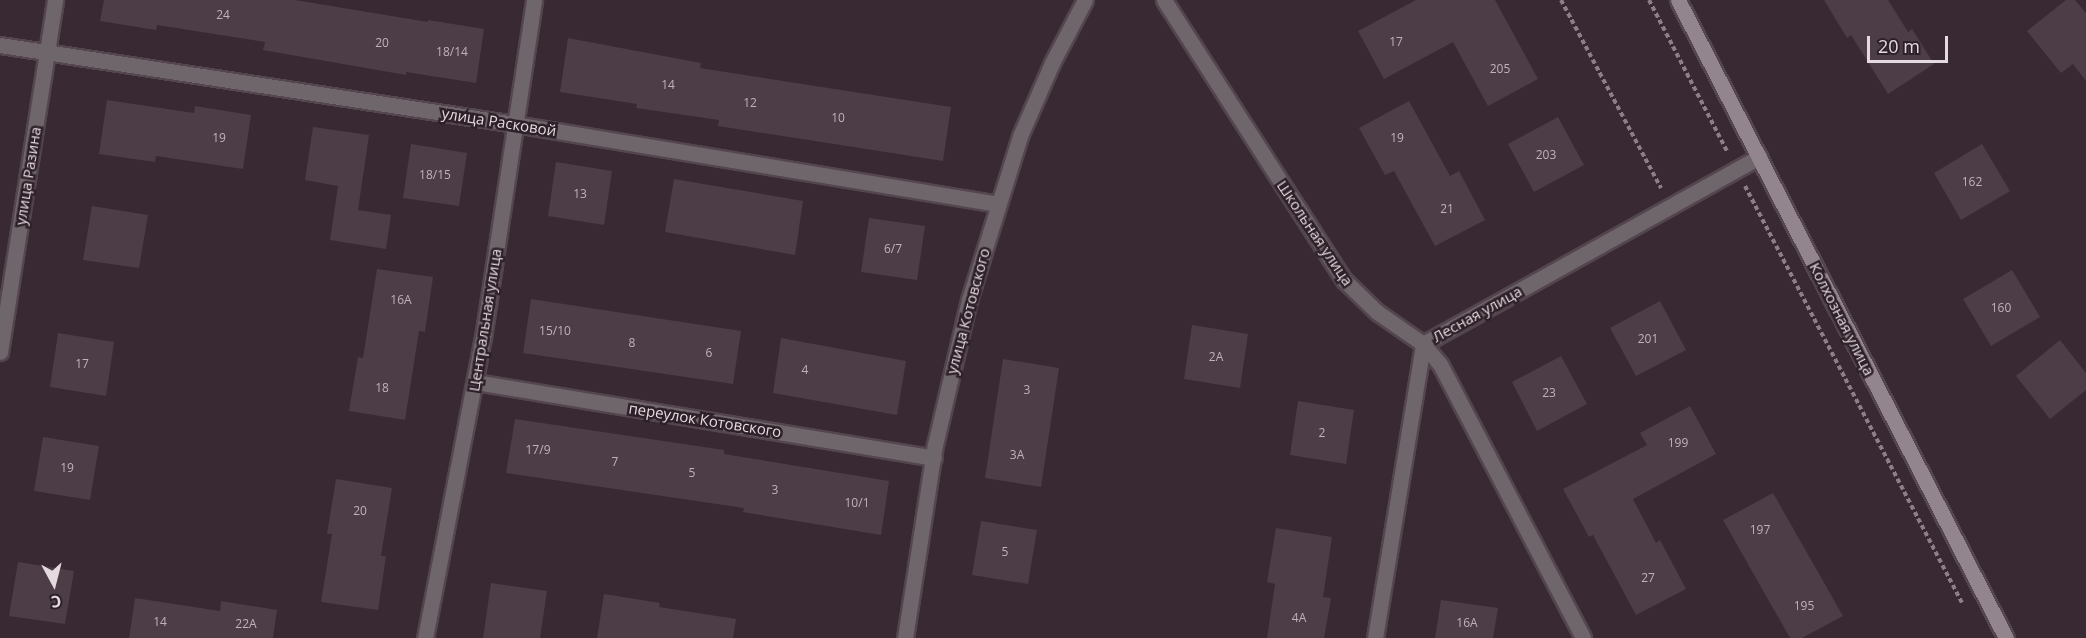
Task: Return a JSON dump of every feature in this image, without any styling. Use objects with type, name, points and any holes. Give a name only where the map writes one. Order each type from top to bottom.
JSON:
[{"type":"main road","name":"Колхозная улица","points":[[1678,0],[2006,638]]},
{"type":"street","name":"улица Разина","points":[[0,352],[55,0]]},
{"type":"street","name":"Центральная улица","points":[[425,638],[476,382],[534,0]]},
{"type":"street","name":"улица Котовского","points":[[905,638],[934,458],[957,344],[998,204],[1035,98],[1085,0]]},
{"type":"street","name":"Школьная улица","points":[[1164,0],[1344,280],[1377,312],[1423,344],[1440,364],[1583,638]]},
{"type":"street","name":"улица Расковой","points":[[0,45],[515,124],[998,204]]},
{"type":"street","name":"Лесная улица","points":[[1375,638],[1423,344],[1759,157]]},
{"type":"street","name":"переулок Котовского","points":[[476,382],[934,458]]},
{"type":"path","points":[[1561,0],[1671,206]]},
{"type":"path","points":[[1649,0],[1964,608]]},
{"type":"building","points":[[104,0],[295,0],[484,29],[476,83],[406,72],[406,75],[263,50],[265,42],[157,25],[156,30],[100,21]]},
{"type":"building","points":[[1416,0],[1495,0],[1538,79],[1488,106],[1453,42],[1384,79],[1358,31]]},
{"type":"building","points":[[1824,0],[1888,0],[1908,32],[1912,29],[1934,64],[1888,94],[1851,35],[1847,38]]},
{"type":"building","points":[[2066,0],[2075,0],[2086,13],[2086,81],[2073,64],[2061,73],[2027,31]]},
{"type":"building","points":[[568,38],[701,63],[700,68],[951,107],[943,161],[718,126],[719,120],[636,108],[637,104],[560,92]]},
{"type":"building","points":[[107,100],[194,113],[195,106],[251,115],[243,169],[156,156],[155,162],[99,154]]},
{"type":"building","points":[[1409,101],[1450,176],[1459,171],[1485,220],[1435,246],[1394,171],[1385,175],[1359,128]]},
{"type":"building","points":[[1558,117],[1584,165],[1534,192],[1508,144]]},
{"type":"building","points":[[313,127],[369,135],[358,210],[391,215],[386,249],[330,240],[338,186],[305,180]]},
{"type":"building","points":[[411,144],[467,153],[459,206],[403,198]]},
{"type":"building","points":[[1982,144],[2010,191],[1961,220],[1934,173]]},
{"type":"building","points":[[556,162],[612,171],[604,225],[548,216]]},
{"type":"building","points":[[674,179],[803,201],[795,255],[665,232]]},
{"type":"building","points":[[92,206],[148,215],[139,268],[83,260]]},
{"type":"building","points":[[869,218],[925,226],[917,280],[861,272]]},
{"type":"building","points":[[377,269],[433,277],[425,332],[419,331],[405,420],[349,411],[358,357],[363,358]]},
{"type":"building","points":[[2012,270],[2040,317],[1991,346],[1963,299]]},
{"type":"building","points":[[531,299],[741,331],[733,384],[523,353]]},
{"type":"building","points":[[1660,301],[1686,350],[1636,376],[1610,328]]},
{"type":"building","points":[[1192,325],[1248,334],[1240,388],[1184,379]]},
{"type":"building","points":[[58,333],[114,342],[106,396],[50,387]]},
{"type":"building","points":[[781,338],[906,361],[897,415],[773,393]]},
{"type":"building","points":[[2060,340],[2086,373],[2086,390],[2050,419],[2016,376]]},
{"type":"building","points":[[1561,356],[1587,404],[1537,431],[1512,382]]},
{"type":"building","points":[[1003,359],[1059,368],[1041,487],[985,478]]},
{"type":"building","points":[[1298,401],[1354,410],[1346,464],[1290,455]]},
{"type":"building","points":[[1690,406],[1716,454],[1633,499],[1656,543],[1660,540],[1686,589],[1636,615],[1593,535],[1589,537],[1563,489],[1647,445],[1640,433]]},
{"type":"building","points":[[515,419],[724,450],[724,454],[889,481],[881,535],[743,512],[744,508],[506,473]]},
{"type":"building","points":[[43,437],[99,446],[90,500],[34,491]]},
{"type":"building","points":[[336,479],[392,488],[381,556],[386,556],[378,610],[321,602],[332,534],[327,534]]},
{"type":"building","points":[[1773,493],[1843,616],[1802,638],[1790,638],[1723,520]]},
{"type":"building","points":[[981,521],[1037,530],[1028,584],[972,575]]},
{"type":"building","points":[[1276,528],[1332,537],[1323,597],[1331,598],[1324,638],[1267,638],[1275,584],[1267,582]]},
{"type":"building","points":[[18,562],[74,571],[65,624],[9,616]]},
{"type":"building","points":[[491,583],[547,591],[540,638],[483,638]]},
{"type":"building","points":[[604,594],[660,603],[659,607],[736,619],[733,638],[597,638]]},
{"type":"building","points":[[135,598],[220,611],[221,601],[277,610],[273,638],[129,638]]},
{"type":"building","points":[[1441,600],[1498,608],[1493,638],[1435,638]]}]
